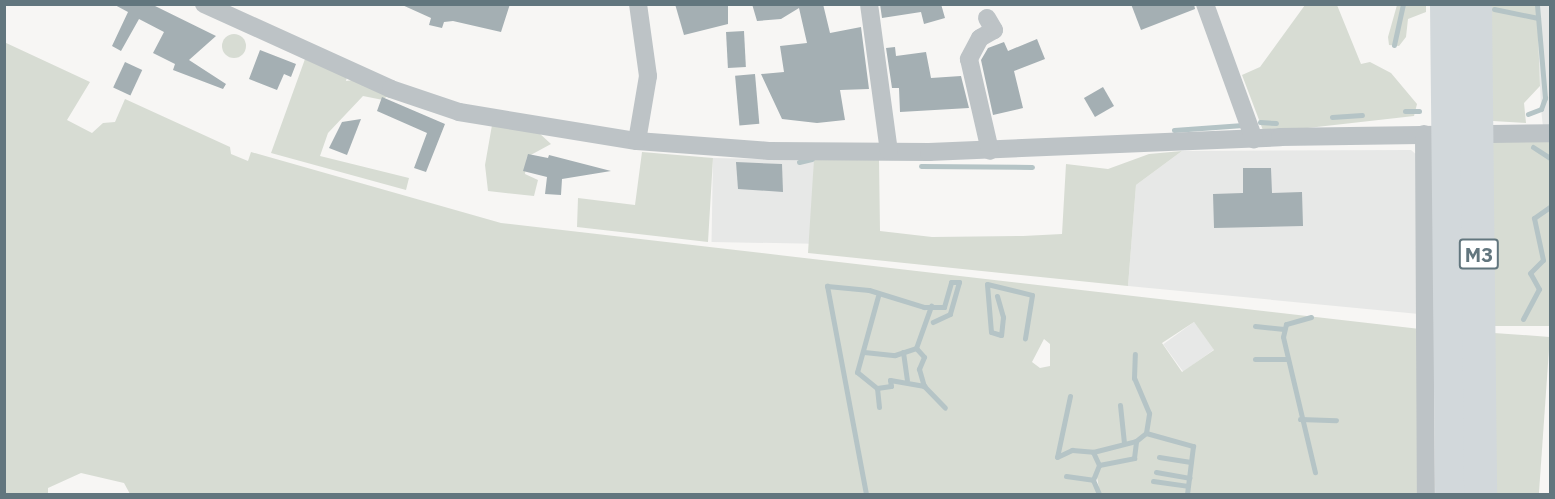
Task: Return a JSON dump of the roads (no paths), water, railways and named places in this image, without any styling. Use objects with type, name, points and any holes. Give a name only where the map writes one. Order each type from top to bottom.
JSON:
[{"type":"highway","name":"M3","points":[[1451,495],[1461,10]]},
{"type":"highway","name":"M3","points":[[1461,10],[1480,495]]},
{"type":"street","points":[[204,4],[391,88],[459,112],[637,141],[769,151],[990,151],[1254,139],[1551,133]]},
{"type":"street","points":[[637,141],[648,75],[638,4]]},
{"type":"street","points":[[869,4],[889,151]]},
{"type":"street","points":[[1205,4],[1254,139]]},
{"type":"street","points":[[987,18],[994,30],[981,38],[969,59],[990,151]]},
{"type":"street","points":[[1424,134],[1426,495]]},
{"type":"waterway","points":[[1394,45],[1403,4]]},
{"type":"waterway","points":[[1528,114],[1541,109],[1545,98],[1537,4]]},
{"type":"waterway","points":[[1494,9],[1538,18]]},
{"type":"waterway","points":[[1405,111],[1419,111]]},
{"type":"waterway","points":[[1332,117],[1362,115]]},
{"type":"waterway","points":[[1260,122],[1276,123]]},
{"type":"waterway","points":[[1174,130],[1243,125]]},
{"type":"waterway","points":[[1533,147],[1550,158]]},
{"type":"waterway","points":[[799,162],[812,159]]},
{"type":"waterway","points":[[921,166],[1032,167]]},
{"type":"waterway","points":[[1523,319],[1539,289],[1530,273],[1543,260],[1534,218],[1550,207]]},
{"type":"waterway","points":[[866,494],[827,286],[869,290],[924,307],[944,307],[951,282],[959,282],[950,314],[933,322]]},
{"type":"waterway","points":[[997,296],[1003,317],[1001,335],[991,332],[987,284],[1032,295],[1025,338]]},
{"type":"waterway","points":[[878,296],[857,372],[877,388],[879,407]]},
{"type":"waterway","points":[[864,352],[895,355],[916,348],[931,306]]},
{"type":"waterway","points":[[1311,317],[1286,324],[1283,337],[1315,472]]},
{"type":"waterway","points":[[1255,326],[1284,329]]},
{"type":"waterway","points":[[916,348],[924,357],[919,369],[924,386],[945,408]]},
{"type":"waterway","points":[[903,352],[907,380]]},
{"type":"waterway","points":[[1099,494],[1093,480],[1099,465],[1134,458],[1136,441],[1146,433],[1149,413],[1134,378],[1135,354]]},
{"type":"waterway","points":[[1255,359],[1287,359]]},
{"type":"waterway","points":[[877,388],[891,386],[890,380],[924,386]]},
{"type":"waterway","points":[[1070,396],[1057,457],[1072,450],[1093,452]]},
{"type":"waterway","points":[[1120,405],[1124,443]]},
{"type":"waterway","points":[[1300,419],[1336,420]]},
{"type":"waterway","points":[[1146,433],[1193,446],[1187,494]]},
{"type":"waterway","points":[[1099,465],[1093,452],[1136,441]]},
{"type":"waterway","points":[[1159,457],[1191,462]]},
{"type":"waterway","points":[[1156,472],[1189,478]]},
{"type":"waterway","points":[[1066,476],[1093,480]]},
{"type":"waterway","points":[[1153,481],[1188,486]]}]
